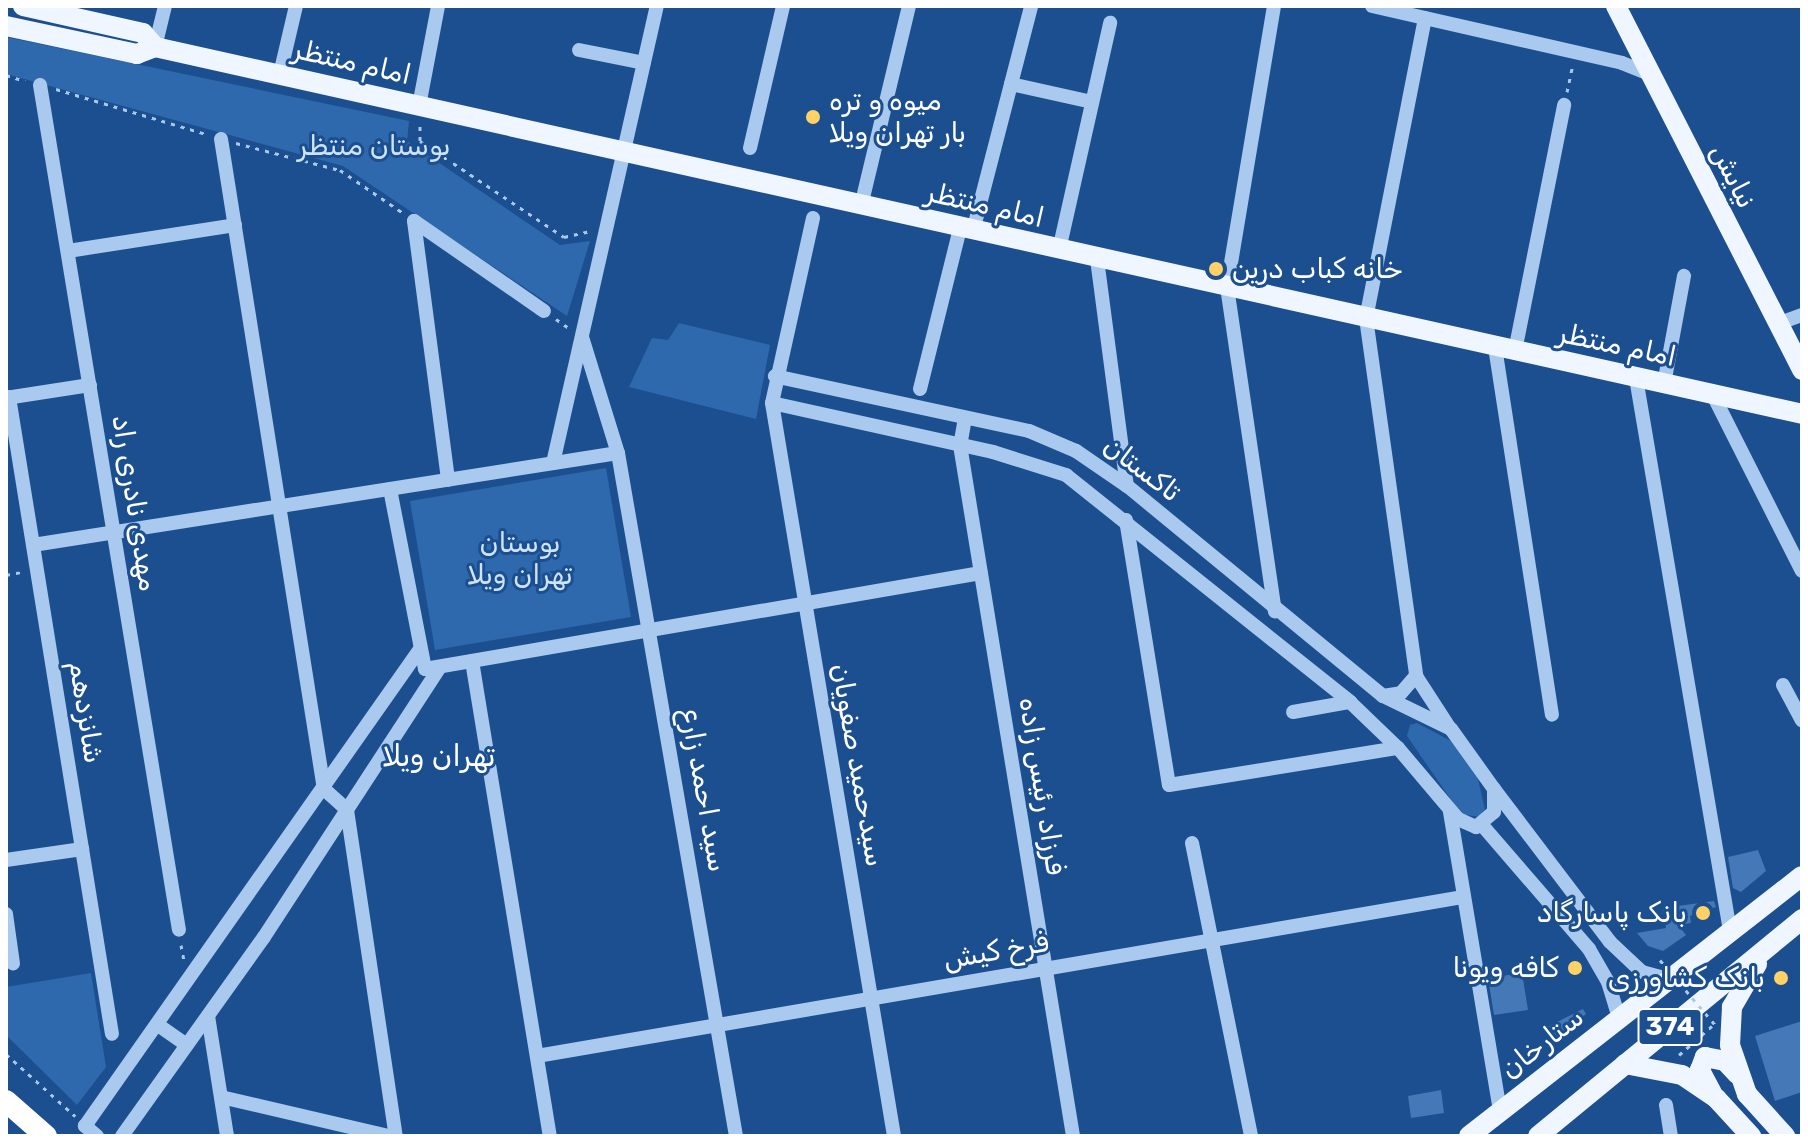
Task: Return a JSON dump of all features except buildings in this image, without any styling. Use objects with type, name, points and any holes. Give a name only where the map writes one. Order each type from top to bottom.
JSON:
[{"type":"highway","points":[[6,1101],[46,1136]]},
{"type":"main road","name":"امام منتظر","points":[[23,6],[75,12],[143,33],[155,47]]},
{"type":"main road","name":"نیایش","points":[[1616,6],[1802,370]]},
{"type":"main road","name":"امام منتظر","points":[[6,26],[137,54],[155,47],[280,74],[967,230],[1802,414]]},
{"type":"main road","name":"ستارخان","points":[[1469,1136],[1619,1018],[1664,969],[1730,931],[1802,876]]},
{"type":"main road","name":"374","points":[[1538,1136],[1802,919]]},
{"type":"main road","points":[[1737,1074],[1730,1045],[1732,1007],[1742,985],[1779,936]]},
{"type":"main road","points":[[1703,1044],[1737,1074],[1752,1101],[1786,1136]]},
{"type":"main road","points":[[1703,1044],[1700,1070],[1716,1098],[1751,1136]]},
{"type":"main road","points":[[1625,1064],[1664,1069],[1716,1098]]},
{"type":"street","points":[[155,47],[165,6]]},
{"type":"street","points":[[280,74],[296,6]]},
{"type":"street","points":[[419,106],[438,6]]},
{"type":"street","points":[[553,463],[657,6]]},
{"type":"street","points":[[750,148],[783,6]]},
{"type":"street","points":[[861,206],[909,6]]},
{"type":"street","points":[[920,389],[1011,84],[1031,6]]},
{"type":"street","points":[[1274,6],[1227,287],[1275,611]]},
{"type":"street","points":[[1372,6],[1575,52],[1651,75]]},
{"type":"street","points":[[1425,18],[1366,318],[1416,676],[1494,789],[1610,942],[1642,972],[1664,969]]},
{"type":"street","points":[[1059,250],[1110,23]]},
{"type":"street","points":[[579,50],[644,63]]},
{"type":"street","points":[[1011,84],[1092,102]]},
{"type":"street","name":"مهدی نادری راد","points":[[40,85],[179,930]]},
{"type":"street","points":[[1552,715],[1505,349],[1564,105]]},
{"type":"street","points":[[221,139],[324,789],[347,810],[396,1136]]},
{"type":"street","name":"سیدحمید صفویان","points":[[813,218],[775,376],[772,403],[894,1136]]},
{"type":"street","points":[[414,221],[544,311]]},
{"type":"street","points":[[414,221],[448,480]]},
{"type":"street","points":[[68,251],[235,225]]},
{"type":"street","points":[[1097,259],[1127,486]]},
{"type":"street","points":[[1664,384],[1684,276]]},
{"type":"street","points":[[1777,324],[1802,315]]},
{"type":"street","name":"سید احمد زارع","points":[[582,337],[618,453],[736,1136]]},
{"type":"street","name":"تاکستان","points":[[775,376],[1053,439],[1127,486],[1275,611],[1383,696],[1451,729]]},
{"type":"street","points":[[1636,378],[1730,931]]},
{"type":"street","points":[[7,398],[90,385]]},
{"type":"street","points":[[1713,395],[1802,571]]},
{"type":"street","name":"شانزدهم","points":[[7,398],[112,1034]]},
{"type":"street","name":"تاکستان","points":[[772,403],[960,445],[1066,475],[1350,702],[1398,748],[1450,811]]},
{"type":"street","name":"فرزاد رئیس زاده","points":[[965,418],[960,445],[1073,1136]]},
{"type":"street","points":[[33,545],[618,453]]},
{"type":"street","points":[[390,489],[425,669],[981,573]]},
{"type":"street","points":[[1126,520],[1169,785],[1398,748]]},
{"type":"street","points":[[1295,658],[1311,639]]},
{"type":"street","points":[[91,1131],[158,1025],[420,649]]},
{"type":"street","points":[[472,661],[550,1136]]},
{"type":"street","points":[[122,1136],[208,1016],[440,667]]},
{"type":"street","points":[[1383,696],[1401,693],[1416,676]]},
{"type":"street","points":[[1783,685],[1802,720]]},
{"type":"street","points":[[1293,712],[1350,702]]},
{"type":"street","points":[[1482,825],[1494,812],[1494,789]]},
{"type":"street","points":[[1450,811],[1466,824],[1482,825],[1589,949],[1608,982],[1619,1018]]},
{"type":"street","points":[[1450,811],[1500,1112]]},
{"type":"street","points":[[1192,843],[1251,1136]]},
{"type":"street","points":[[6,860],[82,849]]},
{"type":"street","name":"فرخ کیش","points":[[537,1056],[1463,897]]},
{"type":"street","points":[[6,914],[13,964]]},
{"type":"street","points":[[208,1016],[227,1136]]},
{"type":"street","points":[[158,1025],[187,1045]]},
{"type":"street","points":[[221,1097],[388,1136]]},
{"type":"street","points":[[1666,1105],[1671,1136]]},
{"type":"street","points":[[1786,1136],[1802,1132]]},
{"type":"path","points":[[1564,105],[1575,52]]},
{"type":"path","points":[[6,75],[221,139],[340,170],[414,221]]},
{"type":"path","points":[[419,106],[420,141],[564,237],[607,227]]},
{"type":"path","points":[[544,311],[582,337]]},
{"type":"path","points":[[179,930],[187,984]]},
{"type":"path","points":[[1664,1069],[1703,1044],[1717,1027],[1664,969],[1666,954]]},
{"type":"path","points":[[1703,1044],[1732,1007]]},
{"type":"path","points":[[1684,1015],[1703,1044]]},
{"type":"path","points":[[6,1054],[91,1131]]},
{"type":"green space","name":"بوستان منتظر","points":[[6,37],[409,121],[407,141],[560,245],[590,241],[567,316],[343,166],[6,74]]},
{"type":"green space","points":[[679,323],[770,345],[756,419],[629,387],[652,338],[668,340]]},
{"type":"green space","name":"بوستان تهران ویلا","points":[[606,468],[631,617],[435,650],[410,501]]},
{"type":"green space","points":[[1417,723],[1453,742],[1477,775],[1485,809],[1479,817],[1461,814],[1407,736],[1410,725]]},
{"type":"green space","points":[[91,973],[106,1067],[77,1105],[6,1035],[6,987]]},
{"type":"place","name":"میوه و تره بار تهران ویلا","points":[[813,117]]},
{"type":"place","name":"خانه کباب درین","points":[[1216,269]]},
{"type":"place","name":"بانک پاسارگاد","points":[[1703,913]]},
{"type":"place","name":"کافه ویونا","points":[[1575,968]]},
{"type":"place","name":"بانک کشاورزی","points":[[1781,978]]},
{"type":"district","name":"تهران ویلا","points":[[439,756]]}]
